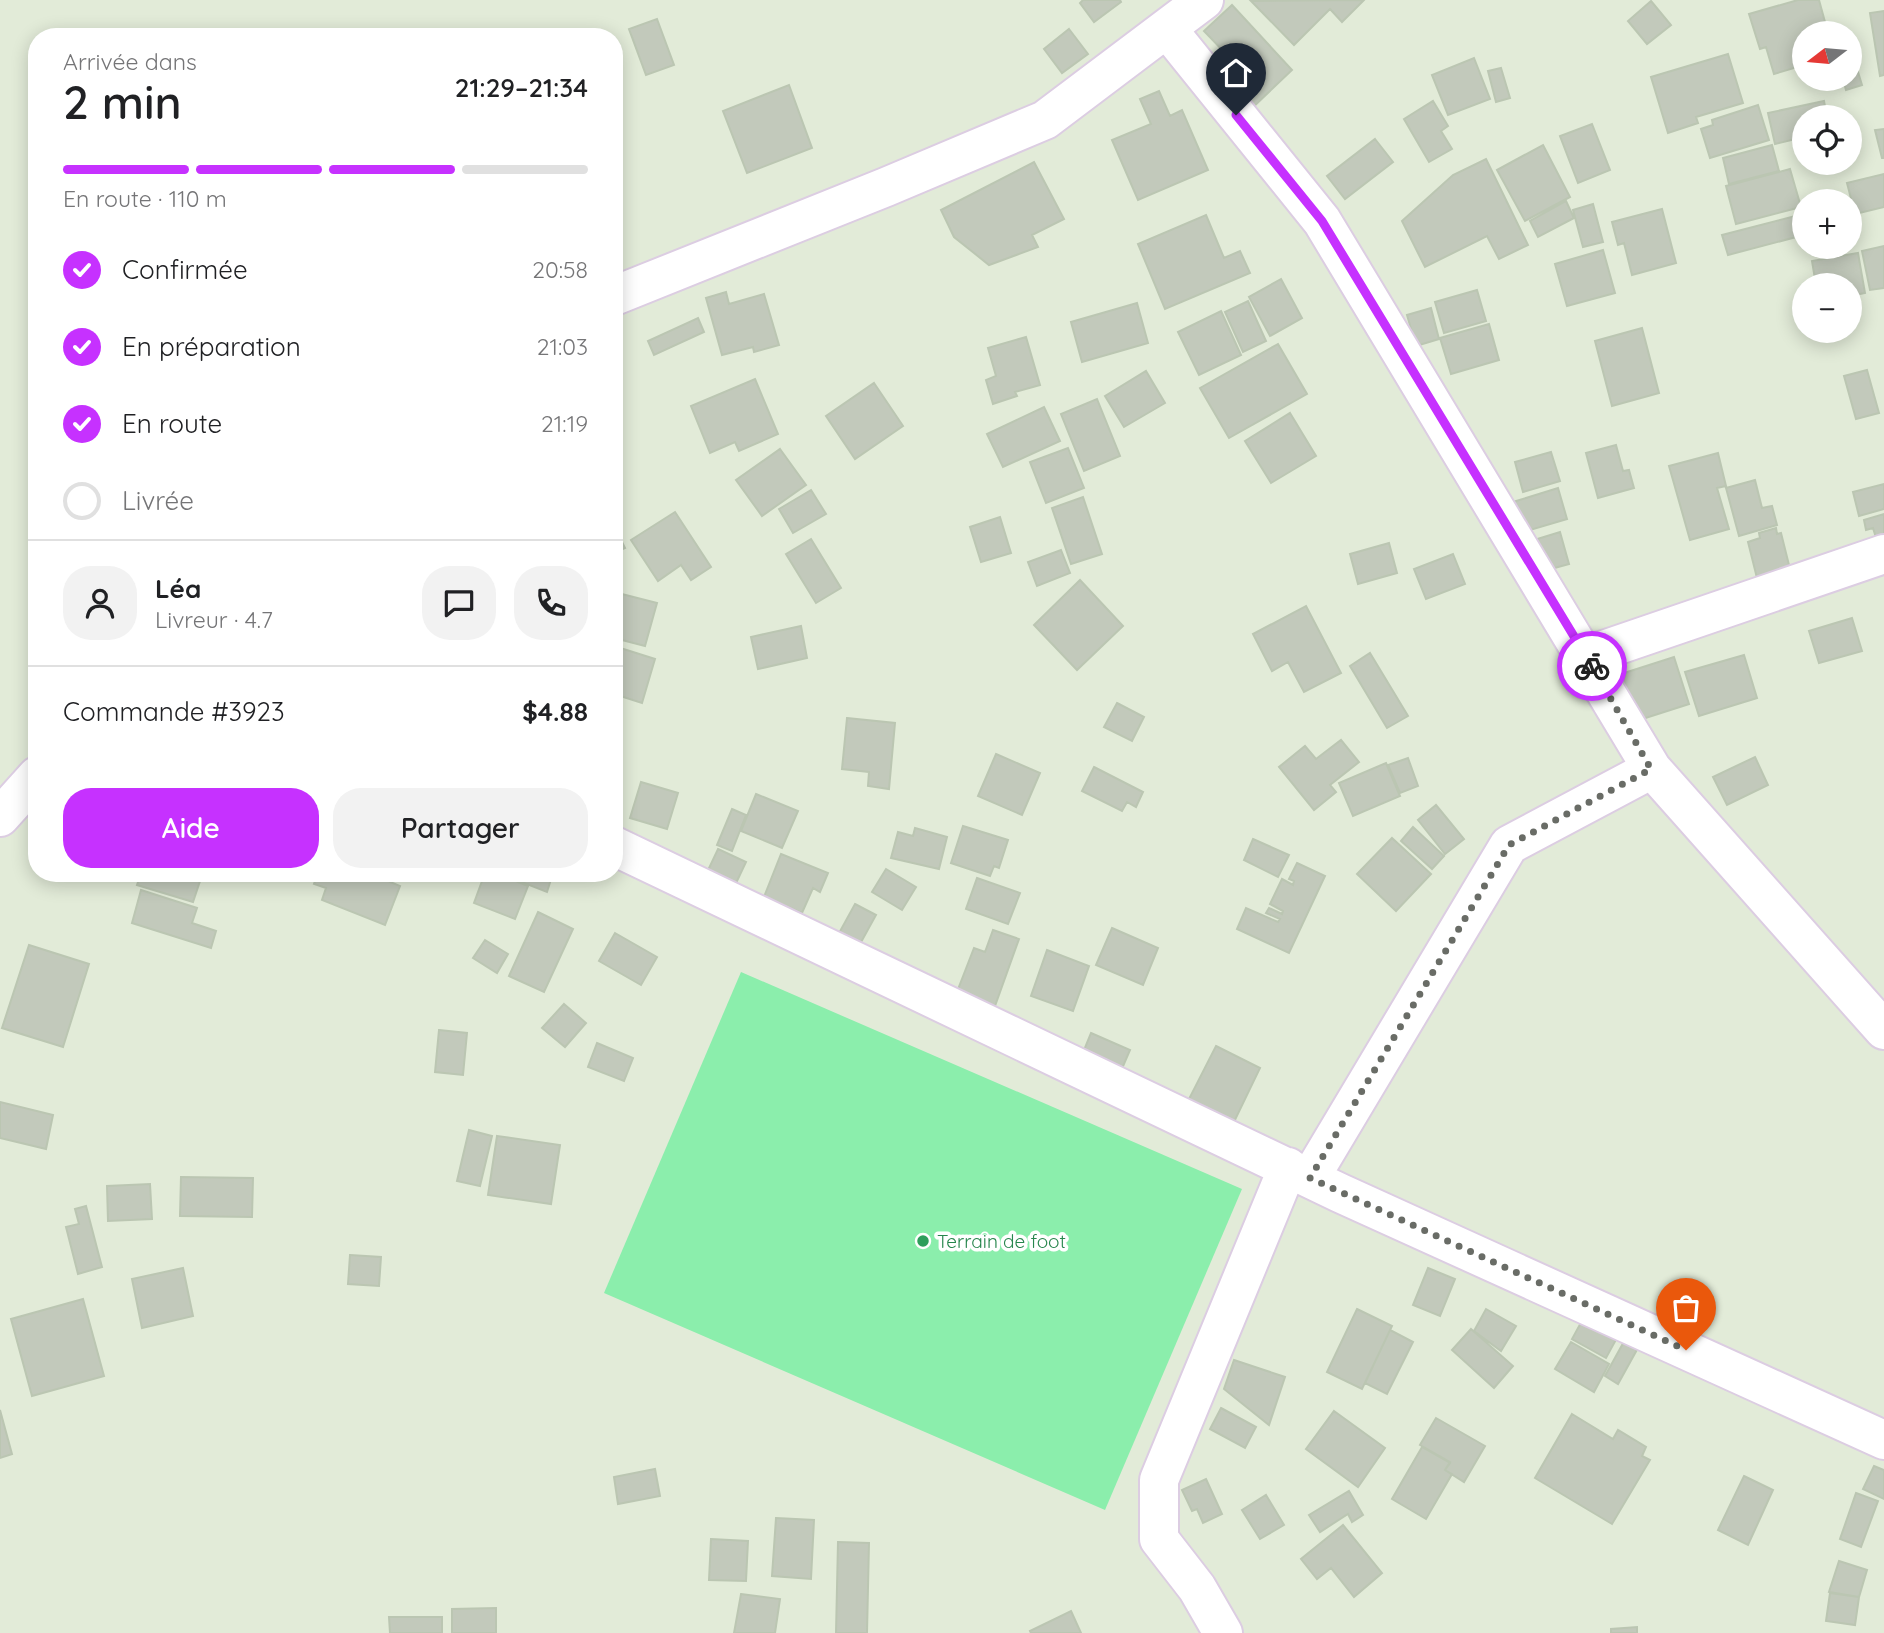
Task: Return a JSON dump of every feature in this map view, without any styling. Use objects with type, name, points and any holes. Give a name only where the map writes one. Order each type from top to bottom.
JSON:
[{"type":"street","points":[[623,292],[1045,120],[1205,0]]},
{"type":"street","points":[[1168,30],[1322,221],[1587,656],[1651,769],[1884,1030]]},
{"type":"street","points":[[1587,656],[1884,554]]},
{"type":"street","points":[[1223,1633],[1197,1588],[1159,1539],[1159,1480],[1299,1172],[1509,845],[1651,769]]},
{"type":"street","points":[[0,817],[28,786]]},
{"type":"street","points":[[623,850],[1299,1172],[1884,1440]]},
{"type":"green space","name":"Terrain de foot","points":[[741,972],[1242,1189],[1105,1510],[604,1293]]},
{"type":"building","points":[[1083,0],[1121,2],[1094,22],[1080,3]]},
{"type":"building","points":[[1364,0],[1342,22],[1330,9],[1294,45],[1251,1]]},
{"type":"building","points":[[1798,0],[1819,0],[1825,21],[1792,21],[1792,69],[1774,74],[1766,47],[1760,49],[1749,14]]},
{"type":"building","points":[[1651,1],[1671,25],[1647,44],[1628,21]]},
{"type":"building","points":[[1232,5],[1292,70],[1251,109],[1214,70],[1229,57],[1204,31]]},
{"type":"building","points":[[1884,11],[1884,75],[1880,76],[1870,13]]},
{"type":"building","points":[[657,19],[674,65],[646,75],[629,29]]},
{"type":"building","points":[[1069,29],[1088,54],[1062,73],[1044,49]]},
{"type":"building","points":[[1728,54],[1743,103],[1696,117],[1698,123],[1668,133],[1651,77]]},
{"type":"building","points":[[1474,58],[1490,99],[1448,115],[1432,75]]},
{"type":"building","points":[[1501,68],[1510,98],[1496,102],[1488,71]]},
{"type":"building","points":[[789,85],[812,148],[747,173],[723,111]]},
{"type":"building","points":[[1159,91],[1170,116],[1182,110],[1208,170],[1138,200],[1112,140],[1151,124],[1140,99]]},
{"type":"building","points":[[1433,101],[1448,126],[1441,131],[1452,149],[1429,162],[1404,119]]},
{"type":"building","points":[[1824,101],[1825,105],[1805,105]]},
{"type":"building","points":[[1758,105],[1769,140],[1710,158],[1701,129],[1713,125],[1712,120]]},
{"type":"building","points":[[1792,108],[1792,140],[1775,144],[1768,113]]},
{"type":"building","points":[[1592,124],[1610,170],[1578,183],[1560,136]]},
{"type":"building","points":[[1884,129],[1884,158],[1882,158],[1875,130]]},
{"type":"building","points":[[1375,139],[1393,162],[1345,199],[1327,176]]},
{"type":"building","points":[[1543,145],[1570,197],[1525,221],[1497,170]]},
{"type":"building","points":[[1772,145],[1779,171],[1729,184],[1723,158]]},
{"type":"building","points":[[1486,159],[1528,245],[1499,259],[1487,236],[1425,267],[1402,221],[1453,175]]},
{"type":"building","points":[[1034,162],[1064,219],[1032,235],[1038,247],[989,265],[954,237],[941,210]]},
{"type":"building","points":[[1790,169],[1796,189],[1792,189],[1792,209],[1736,224],[1726,186]]},
{"type":"building","points":[[1884,174],[1884,207],[1862,212],[1862,189],[1849,189],[1847,183]]},
{"type":"building","points":[[1566,201],[1574,218],[1538,237],[1530,221]]},
{"type":"building","points":[[1593,204],[1603,242],[1583,247],[1573,210]]},
{"type":"building","points":[[1662,209],[1676,263],[1632,275],[1624,243],[1618,245],[1612,222]]},
{"type":"building","points":[[1206,215],[1224,258],[1240,251],[1250,273],[1165,309],[1138,244]]},
{"type":"building","points":[[1792,217],[1792,238],[1728,255],[1722,235]]},
{"type":"building","points":[[1884,246],[1884,288],[1870,290],[1862,251]]},
{"type":"building","points":[[1603,250],[1615,293],[1567,306],[1555,264]]},
{"type":"building","points":[[1859,259],[1862,273],[1814,273],[1812,261]]},
{"type":"building","points":[[1281,279],[1302,318],[1270,336],[1249,297]]},
{"type":"building","points":[[1477,290],[1486,321],[1444,333],[1435,302]]},
{"type":"building","points":[[726,292],[729,304],[764,294],[779,345],[754,352],[753,347],[722,355],[706,298]]},
{"type":"building","points":[[1248,301],[1266,341],[1243,352],[1225,312]]},
{"type":"building","points":[[1137,303],[1148,343],[1082,362],[1071,322]]},
{"type":"building","points":[[1431,308],[1439,339],[1416,346],[1407,315]]},
{"type":"building","points":[[1221,311],[1241,355],[1199,375],[1178,332]]},
{"type":"building","points":[[698,318],[704,332],[654,355],[648,341]]},
{"type":"building","points":[[1489,324],[1499,360],[1451,374],[1440,338]]},
{"type":"building","points":[[1642,328],[1659,393],[1612,406],[1595,341]]},
{"type":"building","points":[[1026,337],[1040,385],[1015,392],[1017,396],[993,404],[986,380],[996,376],[988,348]]},
{"type":"building","points":[[1278,344],[1307,394],[1229,438],[1200,388]]},
{"type":"building","points":[[1867,370],[1879,413],[1856,419],[1844,376]]},
{"type":"building","points":[[1146,371],[1165,403],[1124,427],[1105,396]]},
{"type":"building","points":[[755,379],[778,434],[739,451],[735,442],[710,453],[691,406]]},
{"type":"building","points":[[874,383],[903,426],[855,459],[826,416]]},
{"type":"building","points":[[1097,399],[1120,456],[1084,471],[1061,414]]},
{"type":"building","points":[[1044,407],[1060,441],[1003,467],[987,434]]},
{"type":"building","points":[[1290,413],[1316,456],[1271,483],[1245,441]]},
{"type":"building","points":[[1616,445],[1623,471],[1629,470],[1634,488],[1598,498],[1586,453]]},
{"type":"building","points":[[1068,448],[1084,488],[1046,503],[1030,462]]},
{"type":"building","points":[[780,449],[806,485],[762,516],[736,480]]},
{"type":"building","points":[[1551,452],[1560,481],[1523,492],[1515,462]]},
{"type":"building","points":[[1718,453],[1726,486],[1717,488],[1729,529],[1690,540],[1669,466]]},
{"type":"building","points":[[1755,480],[1762,508],[1772,506],[1777,525],[1739,536],[1726,488]]},
{"type":"building","points":[[1884,484],[1884,509],[1859,516],[1853,492]]},
{"type":"building","points":[[1558,488],[1567,519],[1523,532],[1513,502]]},
{"type":"building","points":[[811,490],[826,514],[793,533],[779,509]]},
{"type":"building","points":[[1083,497],[1102,554],[1071,564],[1052,508]]},
{"type":"building","points":[[675,512],[711,567],[691,580],[681,565],[658,581],[631,540]]},
{"type":"building","points":[[1884,514],[1884,543],[1878,544],[1873,528],[1866,530],[1864,520]]},
{"type":"building","points":[[1000,517],[1011,553],[981,562],[970,527]]},
{"type":"building","points":[[1776,528],[1777,534],[1781,533],[1790,569],[1757,578],[1748,542],[1760,538],[1759,533]]},
{"type":"building","points":[[1560,532],[1569,564],[1540,572],[1531,541]]},
{"type":"building","points":[[811,539],[841,588],[816,603],[786,554]]},
{"type":"building","points":[[1389,543],[1397,573],[1358,584],[1350,554]]},
{"type":"building","points":[[1061,550],[1070,573],[1037,586],[1028,562]]},
{"type":"building","points":[[1453,554],[1465,584],[1426,599],[1414,569]]},
{"type":"building","points":[[1080,580],[1123,626],[1077,670],[1034,625]]},
{"type":"building","points":[[623,594],[657,603],[645,646],[623,640]]},
{"type":"building","points":[[1306,606],[1341,673],[1304,692],[1288,662],[1272,671],[1253,634]]},
{"type":"building","points":[[1852,618],[1862,651],[1819,663],[1809,631]]},
{"type":"building","points":[[801,626],[807,658],[758,669],[751,637]]},
{"type":"building","points":[[623,649],[655,659],[642,703],[623,697]]},
{"type":"building","points":[[1370,653],[1408,716],[1387,728],[1350,666]]},
{"type":"building","points":[[1744,655],[1757,698],[1699,716],[1685,672]]},
{"type":"building","points":[[1674,657],[1689,704],[1630,723],[1615,676]]},
{"type":"building","points":[[1117,703],[1144,717],[1132,741],[1104,727]]},
{"type":"building","points":[[847,718],[895,723],[889,789],[868,786],[869,772],[842,769]]},
{"type":"building","points":[[1341,740],[1359,762],[1330,785],[1336,792],[1314,810],[1279,767],[1305,746],[1316,759]]},
{"type":"building","points":[[996,754],[1040,773],[1022,815],[978,796]]},
{"type":"building","points":[[1755,757],[1768,785],[1727,805],[1713,777]]},
{"type":"building","points":[[1408,758],[1418,786],[1400,793],[1388,765]]},
{"type":"building","points":[[1386,763],[1400,796],[1353,816],[1339,783]]},
{"type":"building","points":[[1094,767],[1143,792],[1136,807],[1127,802],[1122,811],[1082,791]]},
{"type":"building","points":[[641,782],[678,793],[667,829],[630,818]]},
{"type":"building","points":[[756,794],[798,811],[782,848],[741,831]]},
{"type":"building","points":[[1436,805],[1464,839],[1445,854],[1418,820]]},
{"type":"building","points":[[732,809],[746,815],[732,851],[717,845]]},
{"type":"building","points":[[963,826],[1008,840],[999,868],[994,866],[990,876],[951,863]]},
{"type":"building","points":[[1413,827],[1444,856],[1432,869],[1401,841]]},
{"type":"building","points":[[915,828],[947,837],[939,869],[891,858],[898,832],[913,836]]},
{"type":"building","points":[[1392,838],[1431,874],[1396,911],[1357,874]]},
{"type":"building","points":[[1253,839],[1289,855],[1278,877],[1244,860]]},
{"type":"building","points":[[718,849],[746,862],[730,896],[702,883]]},
{"type":"building","points":[[781,854],[828,873],[820,892],[813,888],[802,913],[764,897]]},
{"type":"building","points":[[1297,863],[1325,876],[1289,953],[1237,929],[1246,908],[1278,922],[1280,919],[1266,913],[1269,908],[1282,914],[1283,911],[1270,904],[1282,879],[1293,885],[1294,881],[1289,879]]},
{"type":"building","points":[[886,869],[916,887],[902,910],[872,892]]},
{"type":"building","points":[[977,878],[1020,893],[1008,924],[966,909]]},
{"type":"building","points":[[138,882],[200,882],[193,902],[137,885]]},
{"type":"building","points":[[390,882],[400,886],[385,925],[322,900],[326,888],[314,884]]},
{"type":"building","points":[[482,882],[518,882],[528,886],[515,919],[474,903]]},
{"type":"building","points":[[522,882],[550,882],[547,892]]},
{"type":"building","points":[[141,890],[197,908],[192,923],[216,931],[211,948],[132,923]]},
{"type":"building","points":[[855,904],[876,915],[854,955],[833,944]]},
{"type":"building","points":[[538,912],[573,929],[544,992],[509,976]]},
{"type":"building","points":[[1112,928],[1158,948],[1143,985],[1096,965]]},
{"type":"building","points":[[993,930],[1019,939],[995,1006],[957,992],[974,948],[985,952]]},
{"type":"building","points":[[615,933],[657,957],[641,985],[599,961]]},
{"type":"building","points":[[485,940],[508,954],[497,973],[473,958]]},
{"type":"building","points":[[29,945],[89,964],[63,1047],[2,1028]]},
{"type":"building","points":[[1047,950],[1089,966],[1073,1011],[1031,996]]},
{"type":"building","points":[[564,1004],[586,1023],[565,1047],[542,1028]]},
{"type":"building","points":[[439,1030],[467,1033],[463,1075],[435,1072]]},
{"type":"building","points":[[1091,1033],[1130,1050],[1121,1071],[1082,1055]]},
{"type":"building","points":[[597,1043],[633,1058],[624,1081],[588,1067]]},
{"type":"building","points":[[1216,1046],[1260,1068],[1234,1122],[1189,1099]]},
{"type":"building","points":[[0,1102],[53,1115],[46,1149],[0,1138]]},
{"type":"building","points":[[469,1130],[492,1136],[480,1186],[457,1181]]},
{"type":"building","points":[[497,1136],[560,1145],[551,1204],[488,1195]]},
{"type":"building","points":[[181,1177],[253,1178],[252,1217],[180,1216]]},
{"type":"building","points":[[150,1184],[152,1219],[108,1221],[107,1186]]},
{"type":"building","points":[[86,1206],[102,1267],[78,1274],[66,1227],[79,1224],[75,1209]]},
{"type":"building","points":[[350,1255],[381,1257],[379,1286],[348,1284]]},
{"type":"building","points":[[183,1268],[193,1316],[142,1328],[132,1279]]},
{"type":"building","points":[[1428,1268],[1455,1279],[1440,1316],[1413,1305]]},
{"type":"building","points":[[83,1299],[104,1376],[32,1396],[11,1319]]},
{"type":"building","points":[[1357,1309],[1392,1326],[1362,1389],[1327,1372]]},
{"type":"building","points":[[1486,1309],[1516,1326],[1501,1351],[1474,1331]]},
{"type":"building","points":[[1584,1317],[1618,1336],[1606,1358],[1572,1339]]},
{"type":"building","points":[[1471,1329],[1513,1366],[1494,1388],[1452,1350]]},
{"type":"building","points":[[1390,1330],[1413,1342],[1387,1394],[1365,1383]]},
{"type":"building","points":[[1626,1338],[1639,1346],[1618,1384],[1605,1376]]},
{"type":"building","points":[[1571,1342],[1609,1364],[1594,1392],[1555,1369]]},
{"type":"building","points":[[1234,1360],[1285,1377],[1269,1425],[1224,1389]]},
{"type":"building","points":[[1221,1408],[1256,1427],[1245,1448],[1210,1429]]},
{"type":"building","points":[[0,1410],[12,1454],[0,1458]]},
{"type":"building","points":[[1334,1411],[1385,1448],[1358,1487],[1306,1449]]},
{"type":"building","points":[[1572,1414],[1613,1439],[1618,1430],[1646,1447],[1642,1456],[1650,1460],[1612,1524],[1535,1478]]},
{"type":"building","points":[[1436,1418],[1485,1446],[1464,1482],[1445,1470],[1450,1462],[1420,1445]]},
{"type":"building","points":[[1422,1447],[1450,1463],[1445,1470],[1452,1474],[1426,1519],[1392,1499]]},
{"type":"building","points":[[1874,1466],[1884,1470],[1884,1499],[1863,1489]]},
{"type":"building","points":[[655,1469],[660,1496],[618,1504],[614,1477]]},
{"type":"building","points":[[1744,1476],[1773,1490],[1748,1545],[1718,1530]]},
{"type":"building","points":[[1206,1479],[1222,1514],[1203,1523],[1197,1509],[1192,1511],[1182,1490]]},
{"type":"building","points":[[1349,1491],[1363,1515],[1352,1522],[1348,1514],[1320,1532],[1309,1515]]},
{"type":"building","points":[[1856,1493],[1878,1501],[1861,1547],[1840,1539]]},
{"type":"building","points":[[1266,1495],[1284,1525],[1260,1539],[1242,1510]]},
{"type":"building","points":[[776,1518],[814,1520],[811,1579],[772,1576]]},
{"type":"building","points":[[1343,1525],[1382,1573],[1354,1597],[1331,1568],[1317,1579],[1301,1559]]},
{"type":"building","points":[[711,1539],[748,1541],[746,1581],[709,1580]]},
{"type":"building","points":[[838,1542],[869,1543],[867,1633],[836,1633]]},
{"type":"building","points":[[1839,1561],[1867,1570],[1859,1597],[1829,1592]]},
{"type":"building","points":[[1830,1593],[1859,1597],[1855,1625],[1826,1621]]},
{"type":"building","points":[[741,1594],[780,1599],[775,1633],[734,1633]]},
{"type":"building","points":[[496,1608],[496,1633],[452,1633],[452,1609]]},
{"type":"building","points":[[1071,1611],[1081,1633],[1031,1633],[1030,1631]]},
{"type":"building","points":[[389,1617],[442,1617],[442,1633],[390,1633]]},
{"type":"building","points":[[1637,1627],[1637,1633],[1611,1633],[1611,1629]]},
{"type":"way so far","points":[[1592,666],[1651,769],[1509,845],[1310,1178],[1686,1350]]},
{"type":"place","name":"Terrain de foot","points":[[923,1241]]},
{"type":"route","points":[[1236,115],[1322,221],[1479,484],[1592,666]]}]
